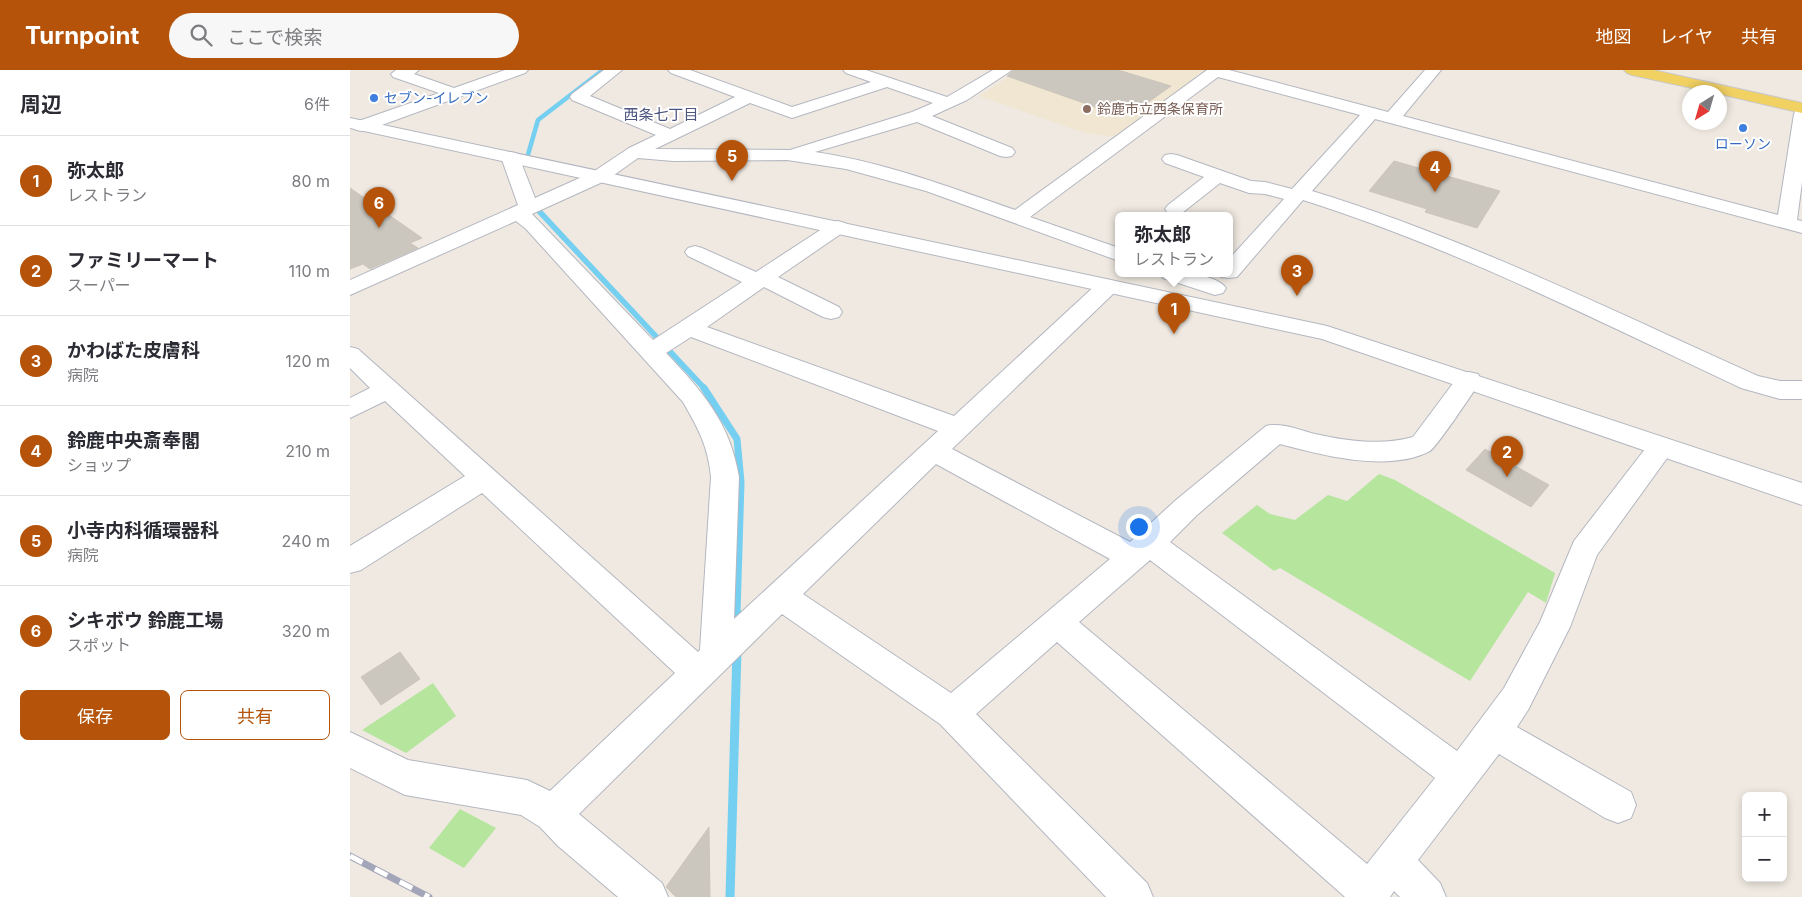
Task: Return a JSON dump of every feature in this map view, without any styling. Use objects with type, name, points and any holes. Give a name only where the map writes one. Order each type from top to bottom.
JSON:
[{"type":"main road","points":[[1632,70],[1802,108]]},
{"type":"street","points":[[411,70],[399,74],[453,94]]},
{"type":"street","points":[[356,125],[520,70]]},
{"type":"street","points":[[614,70],[578,98],[670,135]]},
{"type":"street","points":[[676,70],[792,113],[887,82]]},
{"type":"street","points":[[851,70],[948,103]]},
{"type":"street","points":[[972,70],[999,73]]},
{"type":"street","points":[[1391,118],[1433,70]]},
{"type":"street","points":[[1017,217],[1216,71],[1795,225],[1802,114]]},
{"type":"street","points":[[786,155],[918,116],[948,103],[999,73]]},
{"type":"street","points":[[350,288],[600,176],[635,152],[749,97]]},
{"type":"street","points":[[1233,268],[1372,113]]},
{"type":"street","points":[[918,116],[1006,152]]},
{"type":"street","points":[[356,125],[1327,333],[1802,494]]},
{"type":"street","points":[[635,152],[676,156],[786,155],[839,162],[892,174],[1017,217],[1020,220],[1115,254]]},
{"type":"street","points":[[510,157],[530,208],[533,225],[669,340],[958,428]]},
{"type":"street","points":[[1171,159],[1249,187],[1298,194],[1371,215],[1490,263],[1750,382],[1780,390],[1802,390]]},
{"type":"street","points":[[1175,209],[1217,176]]},
{"type":"street","points":[[669,340],[838,227]]},
{"type":"street","points":[[695,252],[831,312]]},
{"type":"street","points":[[1202,307],[1224,278]]},
{"type":"street","points":[[554,814],[714,658],[1107,287]]},
{"type":"street","points":[[669,340],[692,396],[707,418],[722,455],[725,478],[714,658]]},
{"type":"street","points":[[350,355],[484,478],[714,658]]},
{"type":"street","points":[[952,714],[1274,433],[1317,444],[1356,450],[1384,452],[1414,447],[1422,444],[1469,380]]},
{"type":"street","points":[[350,409],[388,390]]},
{"type":"street","points":[[1056,622],[1367,894],[1494,732],[1516,699],[1554,627],[1584,550],[1661,447]]},
{"type":"street","points":[[934,451],[1141,550],[1460,775]]},
{"type":"street","points":[[350,561],[484,478]]},
{"type":"street","points":[[781,596],[952,714],[1133,897]]},
{"type":"street","points":[[1494,732],[1618,805]]},
{"type":"street","points":[[350,749],[405,777],[527,798],[554,814],[572,833],[648,897]]},
{"type":"street","points":[[1393,861],[1426,897]]},
{"type":"shaded area","name":"鈴鹿市立西条保育所","points":[[1020,70],[1211,70],[1117,137],[1085,133],[979,96]]},
{"type":"green space","points":[[1379,474],[1395,480],[1555,573],[1546,603],[1528,592],[1470,681],[1280,568],[1274,571],[1222,533],[1257,505],[1270,514],[1295,520],[1328,495],[1347,501]]},
{"type":"green space","points":[[433,683],[456,716],[406,753],[362,730]]},
{"type":"green space","points":[[460,809],[496,828],[464,868],[429,848]]},
{"type":"building","points":[[1014,70],[1118,70],[1171,86],[1130,115],[1118,111],[1115,114],[1007,76]]},
{"type":"building","points":[[1394,161],[1500,191],[1477,228],[1425,212],[1427,209],[1369,191]]},
{"type":"building","points":[[350,188],[422,238],[410,243],[418,248],[370,269],[363,264],[350,269]]},
{"type":"building","points":[[1485,449],[1549,485],[1531,507],[1466,470]]},
{"type":"building","points":[[400,652],[420,679],[381,705],[361,677]]},
{"type":"building","points":[[709,827],[710,897],[676,897],[666,887]]},
{"type":"waterway","points":[[527,158],[538,120],[603,70]]},
{"type":"waterway","points":[[536,204],[539,211]]},
{"type":"waterway","points":[[538,210],[705,389]]},
{"type":"waterway","points":[[704,388],[737,439],[741,482],[737,614]]},
{"type":"waterway","points":[[737,614],[737,624]]},
{"type":"waterway","points":[[730,897],[737,650]]},
{"type":"railway","points":[[350,856],[429,897]]},
{"type":"place","name":"セブン-イレブン","points":[[374,98]]},
{"type":"place","name":"鈴鹿市立西条保育所","points":[[1087,109]]},
{"type":"place","name":"ローソン","points":[[1743,128]]},
{"type":"place","name":"小寺内科循環器科","points":[[732,181]]},
{"type":"place","name":"鈴鹿中央斎奉閣","points":[[1435,192]]},
{"type":"place","name":"シキボウ 鈴鹿工場","points":[[379,228]]},
{"type":"place","name":"かわばた皮膚科","points":[[1297,296]]},
{"type":"place","name":"弥太郎","points":[[1174,334]]},
{"type":"place","name":"ファミリーマート","points":[[1507,477]]},
{"type":"district","name":"西条七丁目","points":[[661,115]]}]
